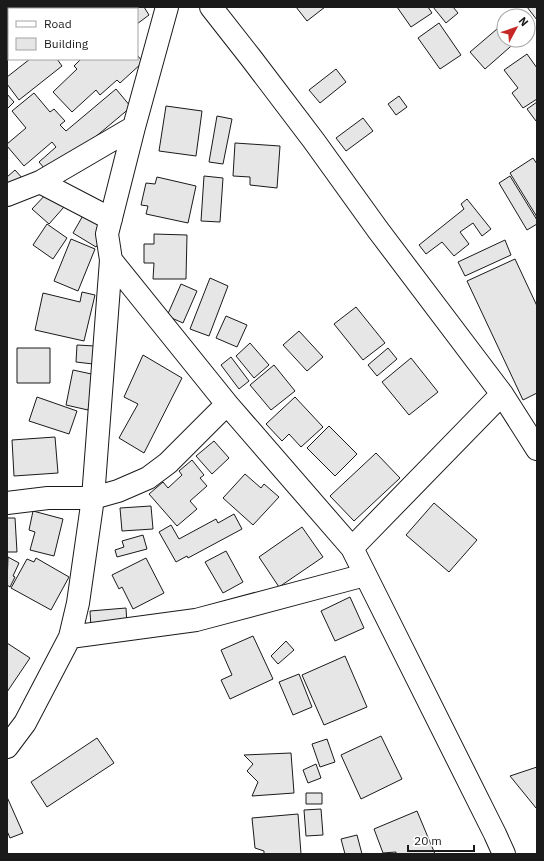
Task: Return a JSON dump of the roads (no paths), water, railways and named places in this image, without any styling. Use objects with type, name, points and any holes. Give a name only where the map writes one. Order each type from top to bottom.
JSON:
[{"type":"street","points":[[7,747],[25,723],[70,637],[78,603],[93,498],[111,260],[107,234],[134,127],[167,7]]},
{"type":"street","points":[[211,7],[314,141],[378,230],[502,394],[537,449]]},
{"type":"street","points":[[7,195],[40,182],[134,127]]},
{"type":"street","points":[[40,182],[111,219]]},
{"type":"street","points":[[111,260],[226,404],[352,548],[504,854]]},
{"type":"street","points":[[352,548],[502,394]]},
{"type":"street","points":[[7,503],[48,498],[93,498],[118,491],[148,478],[168,463],[226,404]]},
{"type":"street","points":[[70,637],[196,620],[366,575]]}]
